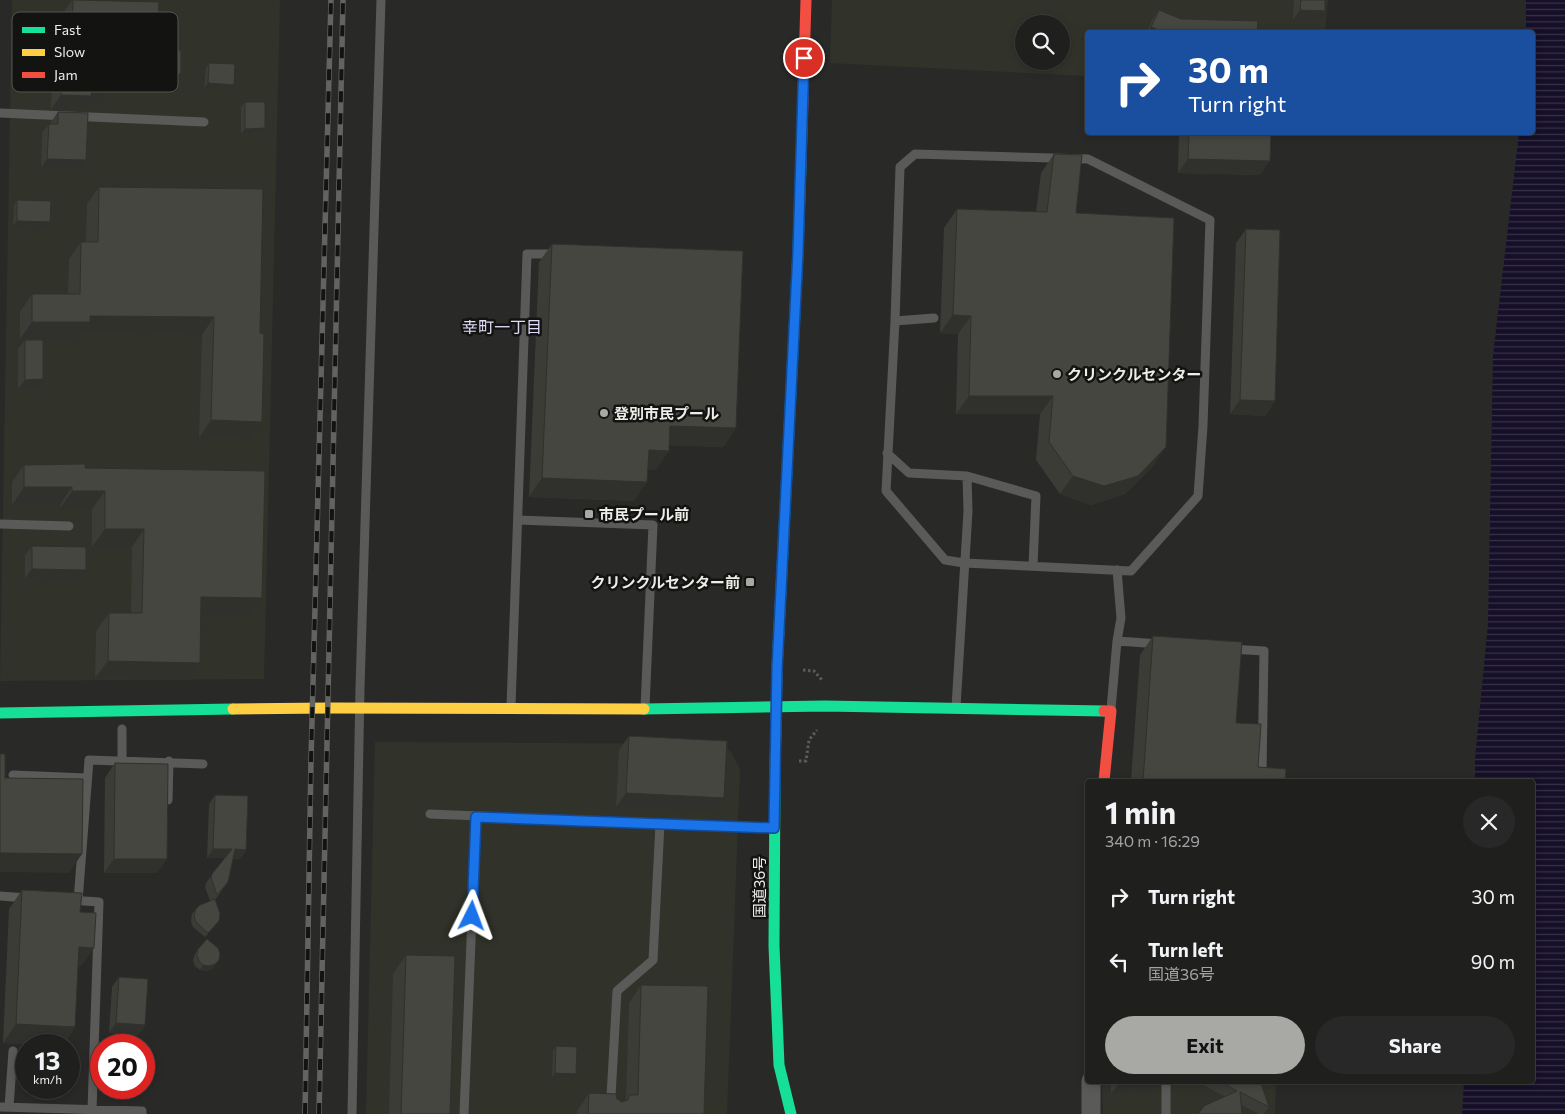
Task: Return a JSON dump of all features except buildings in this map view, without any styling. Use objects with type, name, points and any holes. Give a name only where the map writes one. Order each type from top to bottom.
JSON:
[{"type":"main road","name":"国道36号","points":[[791,1114],[779,1065],[774,946],[774,828],[777,707],[797,262],[806,0]]},
{"type":"main road","points":[[0,713],[359,708],[825,706],[1111,711],[1104,779]]},
{"type":"street","points":[[1091,1084],[1091,1114]]},
{"type":"lane","points":[[352,1114],[359,708],[381,0]]},
{"type":"lane","points":[[0,113],[204,122]]},
{"type":"lane","points":[[915,154],[1088,158],[1210,220],[1203,426],[1198,496],[1131,571],[964,563],[945,560],[886,492],[895,321],[900,167],[915,154]]},
{"type":"lane","points":[[510,708],[527,254],[566,254]]},
{"type":"lane","points":[[895,321],[934,318]]},
{"type":"lane","points":[[887,453],[910,473],[967,476],[1036,496],[1033,566]]},
{"type":"lane","points":[[956,708],[968,511],[967,476]]},
{"type":"lane","points":[[518,520],[653,525],[645,708]]},
{"type":"lane","points":[[0,524],[69,526]]},
{"type":"lane","points":[[1111,711],[1122,618],[1117,570]]},
{"type":"lane","points":[[1118,641],[1166,644]]},
{"type":"lane","points":[[1225,649],[1264,652],[1262,773]]},
{"type":"lane","points":[[122,729],[122,760]]},
{"type":"lane","points":[[78,901],[89,760],[170,761],[203,764]]},
{"type":"lane","points":[[167,809],[170,761]]},
{"type":"lane","points":[[14,775],[88,778]]},
{"type":"lane","points":[[430,814],[774,828]]},
{"type":"lane","points":[[464,1114],[476,817]]},
{"type":"lane","points":[[610,1114],[617,991],[653,960],[660,824]]},
{"type":"lane","points":[[0,896],[39,898]]},
{"type":"lane","points":[[59,900],[99,902],[92,1110]]},
{"type":"lane","points":[[13,1051],[4,1107],[142,1111],[142,1114]]},
{"type":"lane","points":[[1166,1084],[1166,1114]]},
{"type":"shaded area","points":[[12,0],[280,0],[264,679],[0,681]]},
{"type":"shaded area","points":[[832,0],[1328,0],[1325,30],[1085,30],[1085,76],[830,63]]},
{"type":"shaded area","points":[[1526,0],[1565,0],[1565,1114],[1462,1114],[1464,1084],[1535,1084],[1535,779],[1475,779],[1475,758],[1488,623],[1493,355],[1519,135],[1535,135],[1535,30],[1526,30]]},
{"type":"shaded area","points":[[375,742],[723,744],[731,752],[740,769],[727,1114],[366,1114]]},
{"type":"shaded area","points":[[1102,1084],[1276,1084],[1275,1114],[1103,1114]]},
{"type":"railway","points":[[305,1114],[311,760],[331,0]]},
{"type":"railway","points":[[319,1114],[343,0]]},
{"type":"traffic: fast","points":[[782,570],[801,164]]},
{"type":"traffic: fast","points":[[644,709],[825,706],[1104,711]]},
{"type":"traffic: fast","points":[[0,713],[233,709]]},
{"type":"traffic: fast","points":[[775,775],[774,946],[779,1065],[791,1114]]},
{"type":"traffic: slow","points":[[775,775],[777,669],[782,570]]},
{"type":"traffic: slow","points":[[233,709],[644,709]]},
{"type":"traffic: jam","points":[[801,164],[806,0]]},
{"type":"traffic: jam","points":[[1104,711],[1111,711],[1104,779]]},
{"type":"place","name":"クリンクルセンター","points":[[1057,374]]},
{"type":"place","name":"登別市民プール","points":[[604,413]]},
{"type":"place","name":"市民プール前","points":[[589,514]]},
{"type":"place","name":"クリンクルセンター前","points":[[750,582]]},
{"type":"district","name":"幸町一丁目","points":[[502,326]]},
{"type":"route","points":[[472,916],[476,817],[774,828],[777,669],[798,252],[804,58]]}]
